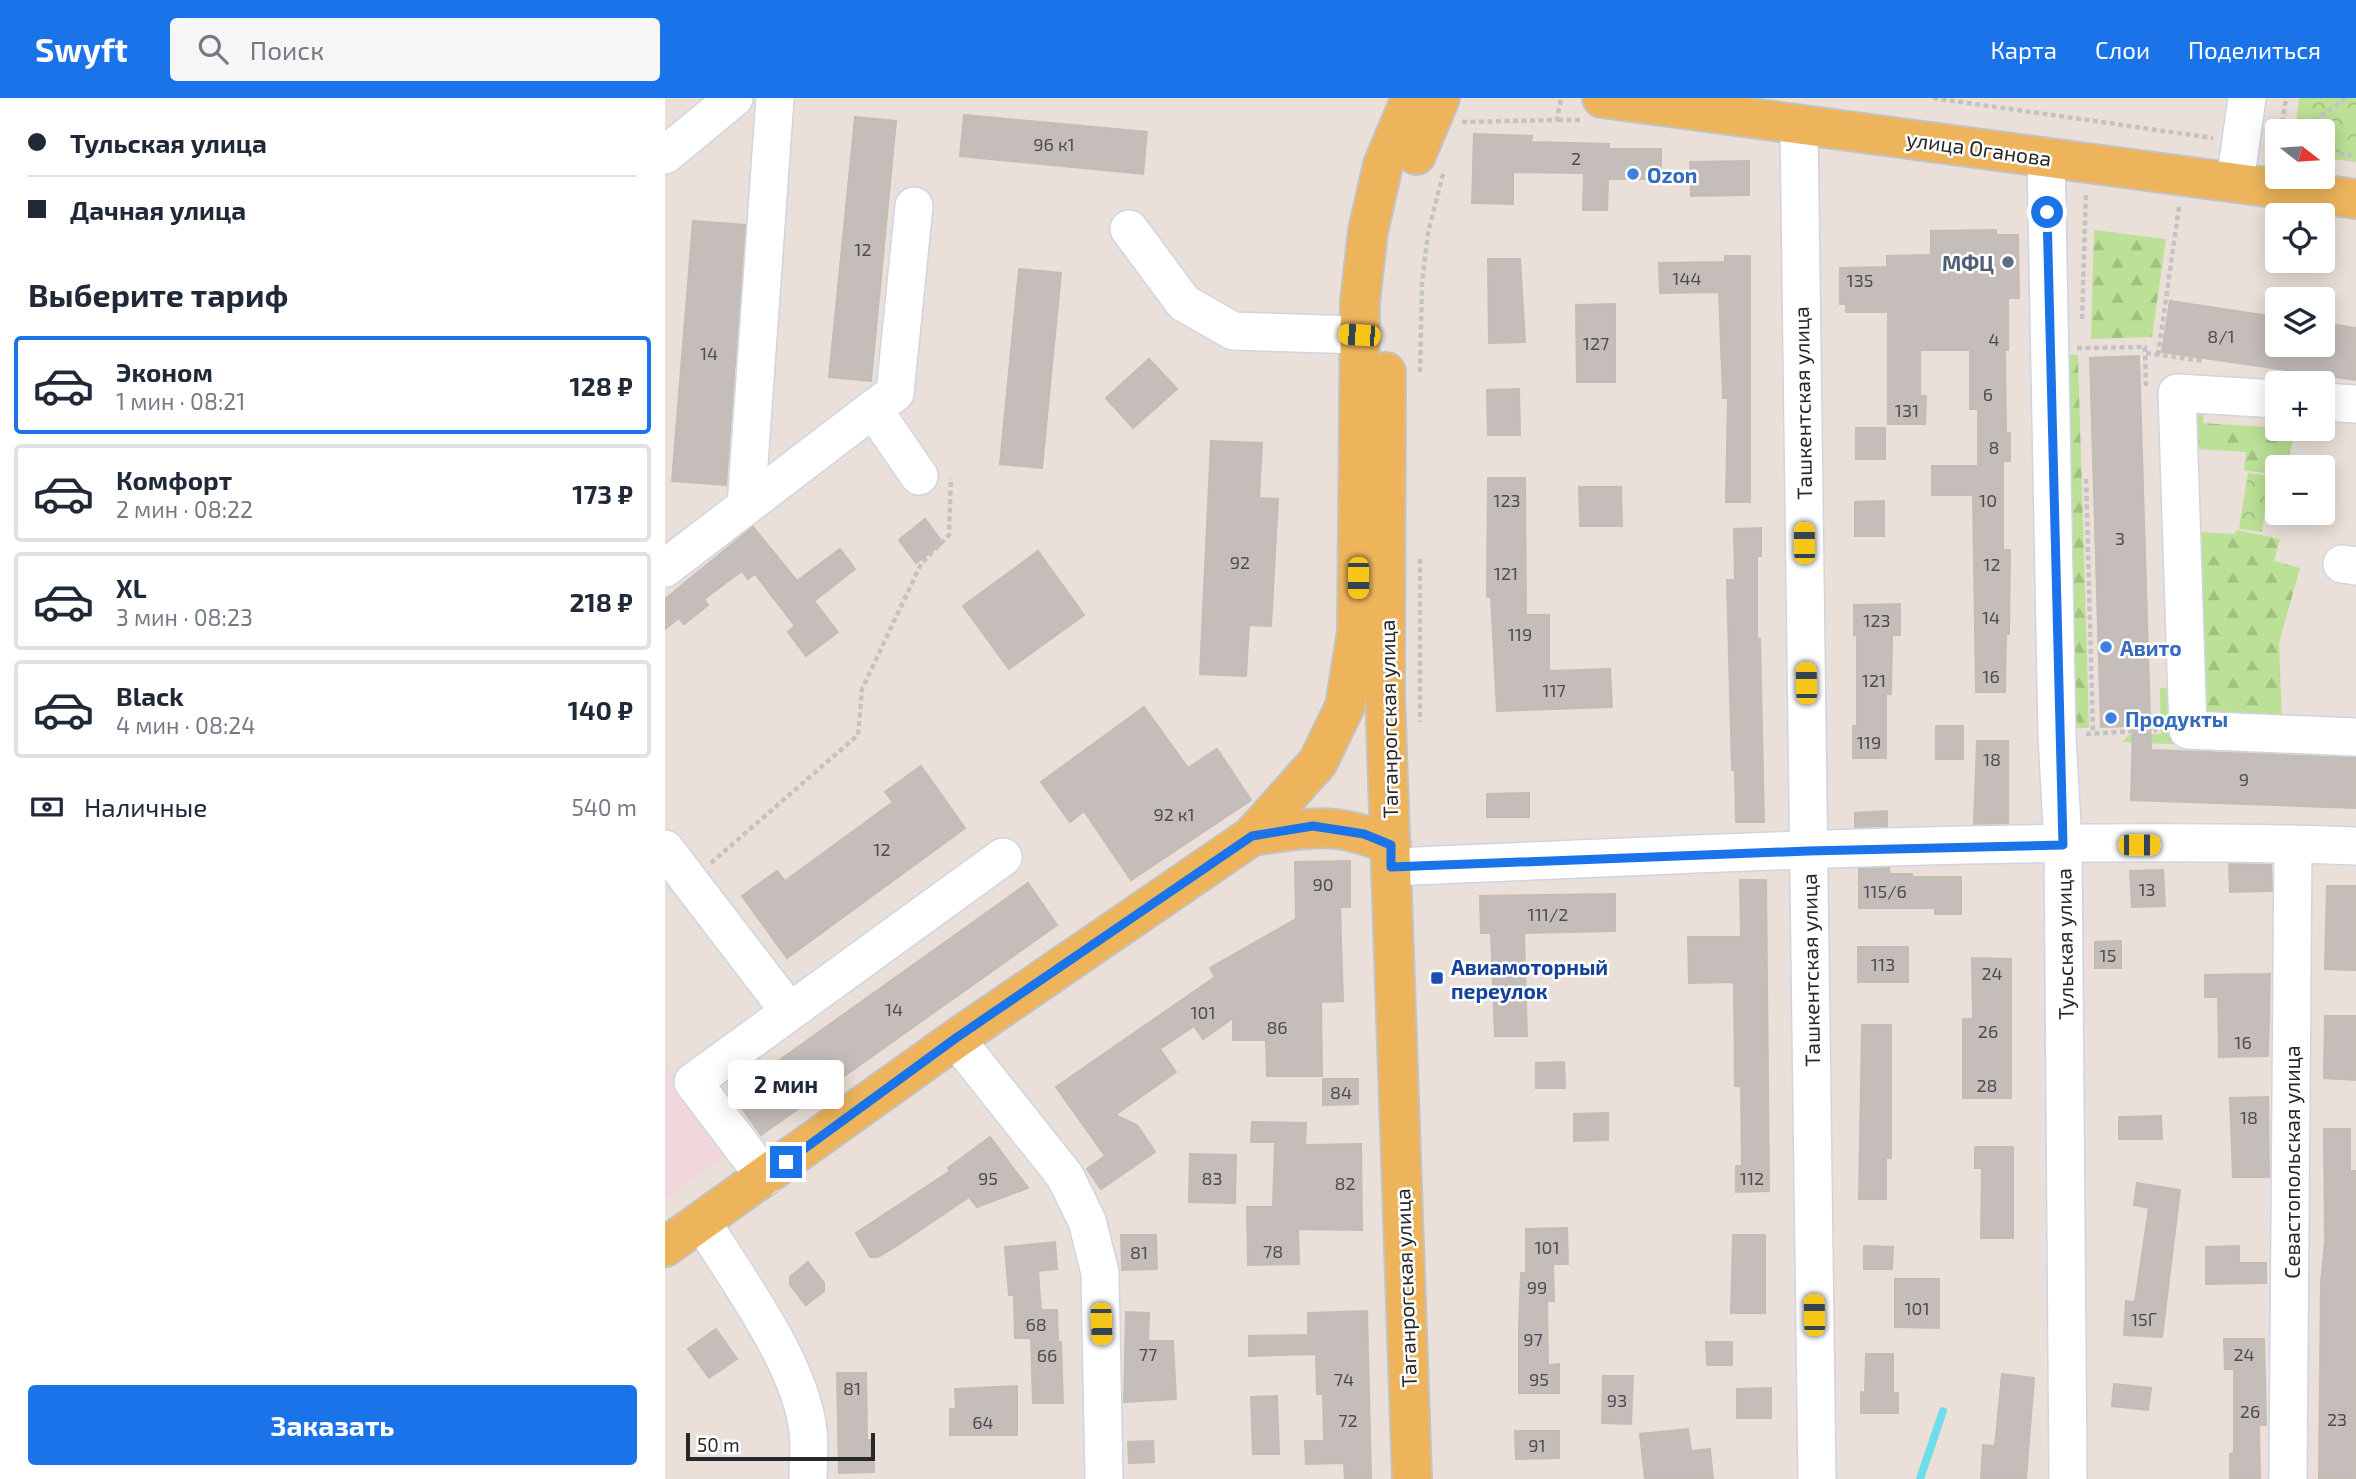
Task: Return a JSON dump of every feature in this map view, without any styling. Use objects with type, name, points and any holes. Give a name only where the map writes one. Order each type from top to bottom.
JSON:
[{"type":"main road","name":"Таганрогская улица","points":[[1252,836],[1318,762],[1346,706],[1357,632],[1359,335],[1368,231],[1383,166],[1411,98]]},
{"type":"main road","name":"Таганрогская улица","points":[[1412,1479],[1385,693],[1386,304],[1395,235],[1409,173],[1440,98]]},
{"type":"main road","name":"улица Оганова","points":[[1602,98],[2356,198]]},
{"type":"main road","name":"Таганрогская улица","points":[[1252,836],[1313,826],[1364,834],[1391,856]]},
{"type":"main road","points":[[665,1247],[956,1038],[1252,836]]},
{"type":"street","points":[[665,155],[734,98]]},
{"type":"street","points":[[746,506],[775,98]]},
{"type":"street","points":[[2235,183],[2247,98]]},
{"type":"street","name":"Ташкентская улица","points":[[1799,125],[1817,1479]]},
{"type":"street","name":"Тульская улица","points":[[2046,157],[2057,735],[2063,845],[2068,1479]]},
{"type":"street","points":[[665,568],[895,393],[914,206]]},
{"type":"street","points":[[1129,229],[1184,303],[1233,331],[1359,335]]},
{"type":"street","points":[[2265,398],[2177,393],[2188,730],[2356,737]]},
{"type":"street","points":[[2335,402],[2356,404]]},
{"type":"street","points":[[873,409],[919,476]]},
{"type":"street","name":"Севастопольская улица","points":[[2288,1479],[2293,844]]},
{"type":"street","points":[[1391,856],[2063,845],[2356,846]]},
{"type":"street","points":[[665,849],[789,1012]]},
{"type":"street","points":[[765,1177],[693,1082],[1003,857]]},
{"type":"street","points":[[956,1038],[1065,1175],[1087,1221],[1100,1273],[1104,1479]]},
{"type":"street","points":[[702,1222],[795,1380],[808,1429],[809,1479]]},
{"type":"path","points":[[1458,132],[1462,122],[1557,120],[1561,98]]},
{"type":"path","points":[[1933,98],[2240,142]]},
{"type":"path","points":[[2283,119],[2286,98]]},
{"type":"path","points":[[2317,119],[2346,98]]},
{"type":"path","points":[[2335,154],[2356,156]]},
{"type":"path","points":[[2082,322],[2087,163]]},
{"type":"path","points":[[1420,374],[1422,282],[1428,233],[1445,166]]},
{"type":"path","points":[[2158,355],[2184,176]]},
{"type":"path","points":[[2082,335],[2082,362]]},
{"type":"path","points":[[2082,348],[2145,346],[2146,394]]},
{"type":"path","points":[[2085,472],[2093,733]]},
{"type":"path","points":[[705,868],[858,735],[862,689],[921,564],[949,535],[951,475],[919,476]]},
{"type":"path","points":[[1420,551],[1420,728]]},
{"type":"path","points":[[2057,735],[2157,731],[2156,719]]},
{"type":"shaded area","points":[[665,1062],[729,1153],[665,1199]]},
{"type":"green space","points":[[2299,98],[2356,98],[2356,162],[2335,160],[2335,119],[2296,119]]},
{"type":"green space","points":[[2094,230],[2166,239],[2152,337],[2091,339]]},
{"type":"green space","points":[[2055,355],[2078,355],[2089,728],[2067,728]]},
{"type":"green space","points":[[2204,401],[2203,423],[2265,427],[2265,441],[2293,441],[2289,455],[2265,455],[2265,473],[2244,470],[2246,452],[2197,449],[2188,404]]},
{"type":"green space","points":[[2248,473],[2265,475],[2262,532],[2239,529]]},
{"type":"green space","points":[[2236,530],[2280,539],[2274,561],[2300,568],[2279,643],[2282,724],[2193,721],[2200,532],[2235,534]]},
{"type":"green space","points":[[2180,687],[2193,745],[2122,742],[2129,735],[2161,734],[2160,688]]},
{"type":"building","points":[[964,115],[1147,132],[1143,174],[960,156]]},
{"type":"building","points":[[855,117],[896,121],[871,381],[829,377]]},
{"type":"building","points":[[1474,134],[1532,136],[1531,142],[1609,144],[1609,149],[1661,149],[1661,179],[1608,179],[1607,210],[1583,210],[1584,173],[1513,172],[1513,204],[1472,203]]},
{"type":"building","points":[[1749,161],[1749,195],[1691,196],[1690,162]]},
{"type":"building","points":[[693,221],[745,225],[726,485],[672,481]]},
{"type":"building","points":[[1996,230],[1996,235],[2018,235],[2019,298],[2008,298],[2008,350],[2005,350],[2006,433],[2010,433],[2010,461],[2003,461],[2003,550],[2010,550],[2009,634],[2006,634],[2005,692],[1976,692],[1973,495],[1932,495],[1932,466],[1978,466],[1978,409],[1970,409],[1970,350],[1920,350],[1920,396],[1926,396],[1925,424],[1888,424],[1888,312],[1846,312],[1846,304],[1840,304],[1840,268],[1887,267],[1887,256],[1931,255],[1931,231]]},
{"type":"building","points":[[1725,256],[1750,256],[1750,502],[1726,502],[1728,398],[1723,398],[1719,292],[1660,293],[1659,263],[1725,262]]},
{"type":"building","points":[[1488,259],[1520,259],[1525,342],[1489,343]]},
{"type":"building","points":[[1019,269],[1061,273],[1042,468],[1000,464]]},
{"type":"building","points":[[2170,301],[2265,315],[2265,357],[2335,357],[2335,325],[2356,328],[2356,380],[2335,377],[2335,371],[2294,371],[2162,352]]},
{"type":"building","points":[[1615,304],[1615,382],[1577,382],[1576,305]]},
{"type":"building","points":[[2139,356],[2151,750],[2356,758],[2356,808],[2131,800],[2133,726],[2101,727],[2090,358]]},
{"type":"building","points":[[1149,359],[1177,389],[1133,428],[1106,398]]},
{"type":"building","points":[[1519,389],[1520,435],[1488,435],[1487,390]]},
{"type":"building","points":[[1856,428],[1885,428],[1885,459],[1856,459]]},
{"type":"building","points":[[1211,441],[1262,443],[1259,498],[1278,499],[1271,626],[1249,625],[1246,676],[1200,674]]},
{"type":"building","points":[[1488,478],[1525,478],[1526,615],[1549,615],[1549,671],[1610,669],[1612,707],[1497,711],[1491,597],[1487,597]]},
{"type":"building","points":[[1579,487],[1621,487],[1622,526],[1580,526]]},
{"type":"building","points":[[1884,501],[1884,536],[1855,536],[1855,502]]},
{"type":"building","points":[[925,519],[943,543],[916,563],[899,540]]},
{"type":"building","points":[[753,527],[797,581],[840,549],[855,569],[814,601],[838,632],[806,656],[788,632],[795,626],[755,574],[748,579],[742,571],[704,599],[708,605],[684,624],[679,618],[665,629],[665,599]]},
{"type":"building","points":[[1761,528],[1761,556],[1757,556],[1757,639],[1760,639],[1764,822],[1736,822],[1727,580],[1735,580],[1734,529]]},
{"type":"building","points":[[1038,551],[1084,615],[1009,669],[963,606]]},
{"type":"building","points":[[1900,604],[1900,635],[1892,635],[1891,694],[1886,694],[1886,758],[1853,758],[1853,726],[1857,726],[1857,635],[1854,635],[1854,605]]},
{"type":"building","points":[[1144,707],[1188,768],[1217,749],[1251,800],[1131,880],[1084,811],[1070,822],[1041,782]]},
{"type":"building","points":[[1936,726],[1963,726],[1963,759],[1936,759]]},
{"type":"building","points":[[1977,741],[2008,741],[2008,823],[1974,824]]},
{"type":"building","points":[[921,766],[965,828],[787,958],[742,896],[777,871],[785,881],[893,802],[885,792]]},
{"type":"building","points":[[1529,793],[1529,817],[1487,817],[1487,794]]},
{"type":"building","points":[[1887,811],[1887,826],[1855,827],[1855,813]]},
{"type":"building","points":[[1350,861],[1350,907],[1340,907],[1343,1001],[1321,1002],[1322,1076],[1267,1076],[1266,1040],[1233,1040],[1233,1018],[1203,1039],[1194,1026],[1160,1049],[1176,1072],[1115,1115],[1137,1125],[1155,1152],[1101,1189],[1087,1169],[1105,1156],[1056,1087],[1215,977],[1210,968],[1296,919],[1295,862]]},
{"type":"building","points":[[2229,864],[2271,865],[2272,891],[2230,892]]},
{"type":"building","points":[[1889,868],[1890,874],[1912,874],[1912,877],[1961,877],[1961,914],[1935,914],[1935,908],[1859,908],[1859,869]]},
{"type":"building","points":[[2163,870],[2165,906],[2132,907],[2130,871]]},
{"type":"building","points":[[1740,880],[1766,880],[1769,1191],[1736,1192],[1736,1166],[1742,1166],[1741,1086],[1735,1086],[1734,982],[1689,983],[1688,937],[1741,937]]},
{"type":"building","points":[[1028,883],[1057,925],[761,1135],[732,1094]]},
{"type":"building","points":[[2327,886],[2356,886],[2356,970],[2325,969]]},
{"type":"building","points":[[1615,894],[1615,931],[1524,933],[1527,1036],[1495,1036],[1491,933],[1481,933],[1480,896]]},
{"type":"building","points":[[2121,941],[2121,968],[2095,968],[2095,942]]},
{"type":"building","points":[[1858,947],[1908,947],[1908,982],[1858,982]]},
{"type":"building","points":[[1972,958],[2011,959],[2011,1098],[1963,1098],[1963,1019],[1973,1019]]},
{"type":"building","points":[[2270,974],[2268,1056],[2219,1057],[2218,997],[2205,997],[2205,975]]},
{"type":"building","points":[[2325,1016],[2356,1016],[2356,1080],[2324,1078]]},
{"type":"building","points":[[1862,1025],[1891,1025],[1891,1158],[1886,1158],[1886,1199],[1859,1199]]},
{"type":"building","points":[[1564,1062],[1565,1088],[1536,1088],[1536,1063]]},
{"type":"building","points":[[1323,1079],[1358,1079],[1358,1104],[1323,1105]]},
{"type":"building","points":[[2268,1097],[2269,1177],[2233,1177],[2230,1098]]},
{"type":"building","points":[[1608,1113],[1608,1140],[1574,1141],[1574,1114]]},
{"type":"building","points":[[2161,1116],[2162,1139],[2119,1139],[2119,1117]]},
{"type":"building","points":[[1252,1122],[1306,1123],[1305,1145],[1361,1144],[1362,1230],[1298,1229],[1299,1264],[1248,1265],[1247,1207],[1273,1207],[1275,1142],[1251,1142]]},
{"type":"building","points":[[2324,1129],[2350,1129],[2350,1171],[2356,1171],[2356,1479],[2319,1479],[2321,1283],[2325,1241]]},
{"type":"building","points":[[990,1137],[1028,1188],[977,1207],[969,1197],[898,1245],[878,1257],[870,1257],[856,1233],[950,1171],[948,1168]]},
{"type":"building","points":[[1975,1147],[2013,1147],[2013,1238],[1981,1238],[1982,1168],[1975,1168]]},
{"type":"building","points":[[1190,1154],[1236,1155],[1235,1203],[1189,1202]]},
{"type":"building","points":[[2137,1183],[2180,1190],[2162,1337],[2124,1335],[2126,1301],[2135,1302],[2149,1208],[2134,1205]]},
{"type":"building","points":[[1567,1228],[1568,1264],[1553,1264],[1554,1301],[1547,1301],[1548,1365],[1559,1364],[1559,1393],[1519,1393],[1521,1273],[1526,1273],[1526,1229]]},
{"type":"building","points":[[1121,1235],[1156,1235],[1157,1269],[1122,1270]]},
{"type":"building","points":[[1733,1235],[1765,1235],[1765,1313],[1731,1313]]},
{"type":"building","points":[[1055,1242],[1057,1269],[1038,1271],[1041,1310],[1057,1310],[1063,1403],[1033,1403],[1031,1338],[1015,1338],[1014,1295],[1009,1295],[1005,1247]]},
{"type":"building","points":[[1864,1246],[1893,1247],[1892,1269],[1864,1269]]},
{"type":"building","points":[[2239,1246],[2239,1263],[2266,1263],[2266,1283],[2206,1284],[2206,1247]]},
{"type":"building","points":[[808,1262],[824,1283],[824,1291],[806,1305],[790,1285],[790,1277]]},
{"type":"building","points":[[1895,1279],[1939,1279],[1939,1328],[1895,1327]]},
{"type":"building","points":[[1367,1311],[1371,1479],[1345,1479],[1344,1463],[1306,1464],[1305,1441],[1324,1441],[1323,1394],[1317,1394],[1316,1354],[1249,1356],[1249,1336],[1308,1335],[1308,1313]]},
{"type":"building","points":[[1126,1312],[1149,1313],[1148,1341],[1173,1341],[1176,1399],[1124,1402]]},
{"type":"building","points":[[716,1329],[737,1359],[709,1378],[688,1349]]},
{"type":"building","points":[[2224,1339],[2264,1339],[2266,1425],[2259,1425],[2260,1479],[2230,1479],[2230,1454],[2234,1453],[2234,1369],[2225,1369]]},
{"type":"building","points":[[1706,1342],[1732,1342],[1732,1365],[1707,1365]]},
{"type":"building","points":[[1866,1354],[1893,1354],[1893,1393],[1898,1393],[1898,1413],[1861,1413],[1861,1392],[1865,1393]]},
{"type":"building","points":[[837,1373],[866,1373],[867,1440],[873,1440],[874,1472],[839,1473]]},
{"type":"building","points":[[2002,1374],[2034,1378],[2026,1479],[1981,1479],[1983,1445],[1995,1446]]},
{"type":"building","points":[[1603,1376],[1633,1376],[1631,1424],[1602,1423]]},
{"type":"building","points":[[2114,1384],[2151,1388],[2148,1410],[2112,1406]]},
{"type":"building","points":[[1017,1386],[1017,1435],[950,1435],[950,1409],[956,1409],[955,1389]]},
{"type":"building","points":[[1771,1388],[1771,1418],[1737,1418],[1737,1389]]},
{"type":"building","points":[[1277,1396],[1279,1454],[1253,1454],[1251,1397]]},
{"type":"building","points":[[1688,1429],[1691,1451],[1710,1449],[1713,1479],[1645,1479],[1640,1434]]},
{"type":"building","points":[[1515,1431],[1559,1431],[1559,1458],[1516,1459]]},
{"type":"building","points":[[1153,1441],[1154,1462],[1129,1463],[1128,1442]]},
{"type":"waterway","points":[[1920,1479],[1943,1411]]},
{"type":"place","name":"Ozon","points":[[1633,174]]},
{"type":"place","name":"МФЦ","points":[[2008,262]]},
{"type":"place","name":"Авито","points":[[2106,647]]},
{"type":"place","name":"Продукты","points":[[2111,718]]},
{"type":"place","name":"Авиамоторный переулок","points":[[1437,978]]},
{"type":"route","points":[[786,1162],[956,1038],[1252,836],[1313,826],[1364,834],[1391,845],[1391,867],[1808,851],[2063,845],[2057,707],[2047,212]]}]
